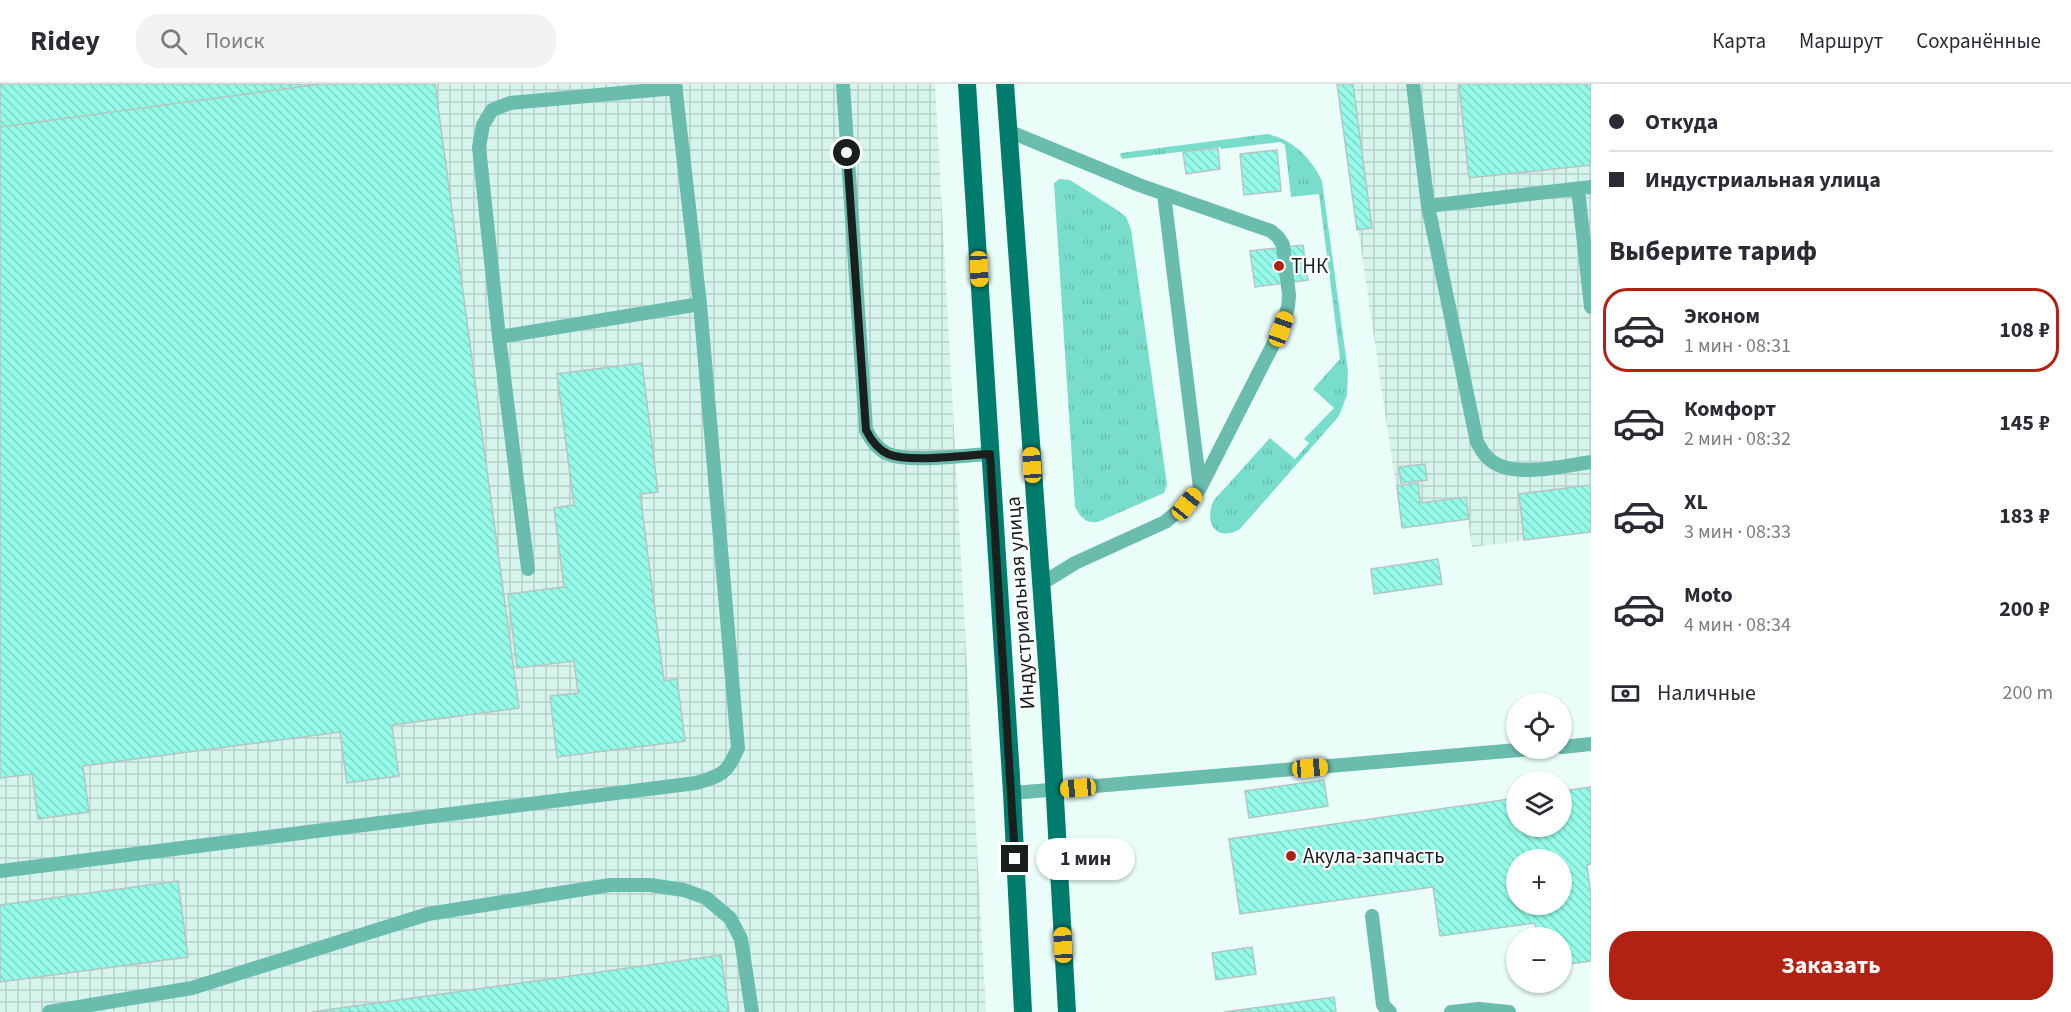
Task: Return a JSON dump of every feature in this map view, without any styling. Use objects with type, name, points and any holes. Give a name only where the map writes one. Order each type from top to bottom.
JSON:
[{"type":"main road","name":"Индустриальная улица","points":[[967,84],[1012,793],[1023,1012]]},
{"type":"main road","name":"Индустриальная улица","points":[[1005,84],[1041,584],[1067,1012]]},
{"type":"lane","points":[[843,84],[866,430],[873,444],[887,454],[905,458],[990,454]]},
{"type":"lane","points":[[1413,84],[1428,206],[1477,442],[1487,458],[1516,470],[1591,462]]},
{"type":"lane","points":[[0,871],[696,783],[721,775],[732,763],[738,748],[700,304],[676,86],[510,102],[492,110],[483,125],[479,147],[499,337],[528,569]]},
{"type":"lane","points":[[1008,131],[1086,165],[1271,231],[1283,245],[1290,295],[1281,329],[1200,488],[1187,504],[1165,522],[1075,563],[1041,584]]},
{"type":"lane","points":[[1428,206],[1584,188],[1591,307]]},
{"type":"lane","points":[[1164,194],[1200,488]]},
{"type":"lane","points":[[499,337],[700,304]]},
{"type":"lane","points":[[1572,746],[1591,744]]},
{"type":"lane","points":[[1012,793],[1506,751]]},
{"type":"lane","points":[[49,1012],[192,988],[428,914],[610,885],[650,885],[684,890],[706,898],[730,918],[741,939],[752,1012]]},
{"type":"lane","points":[[1372,916],[1383,1005],[1390,1012]]},
{"type":"lane","points":[[1451,1012],[1479,1009],[1509,1012]]},
{"type":"shaded area","points":[[0,84],[935,84],[986,1012],[0,1012]]},
{"type":"shaded area","points":[[1337,84],[1591,84],[1591,532],[1472,547],[1468,519],[1402,528]]},
{"type":"green space","points":[[1267,134],[1293,145],[1307,157],[1322,181],[1348,372],[1347,395],[1339,416],[1240,529],[1232,533],[1224,533],[1218,532],[1211,523],[1211,508],[1214,500],[1270,438],[1295,459],[1309,443],[1304,439],[1334,408],[1313,389],[1340,359],[1319,194],[1291,197],[1285,145],[1280,142],[1122,159],[1120,155],[1121,153]]},
{"type":"green space","points":[[1059,179],[1070,180],[1117,210],[1126,217],[1131,229],[1167,485],[1164,493],[1098,522],[1084,519],[1075,507],[1054,184]]},
{"type":"building","points":[[0,84],[321,84],[0,127]]},
{"type":"building","points":[[321,84],[435,84],[519,708],[392,725],[399,776],[347,783],[340,732],[83,766],[89,812],[38,819],[32,774],[0,778],[0,127]]},
{"type":"building","points":[[1337,84],[1353,84],[1372,228],[1357,230]]},
{"type":"building","points":[[1459,84],[1591,84],[1591,165],[1469,178]]},
{"type":"building","points":[[1218,148],[1220,169],[1186,174],[1183,152]]},
{"type":"building","points":[[1277,150],[1281,191],[1244,195],[1240,154]]},
{"type":"building","name":"ТНК","points":[[1303,245],[1308,280],[1255,287],[1250,251]]},
{"type":"building","points":[[642,363],[658,492],[640,494],[664,681],[677,679],[685,741],[557,757],[550,696],[578,693],[574,661],[517,668],[508,594],[564,587],[554,508],[574,505],[557,374]]},
{"type":"building","points":[[1425,464],[1427,480],[1401,483],[1399,467]]},
{"type":"building","points":[[1418,483],[1420,503],[1466,497],[1469,519],[1402,528],[1397,486]]},
{"type":"building","points":[[1591,485],[1591,532],[1524,540],[1519,494]]},
{"type":"building","points":[[1438,559],[1442,584],[1374,594],[1371,569]]},
{"type":"building","points":[[1324,780],[1328,806],[1249,818],[1245,791]]},
{"type":"building","points":[[1591,787],[1591,864],[1587,865],[1591,896],[1591,961],[1572,964],[1572,927],[1536,927],[1535,923],[1440,936],[1433,887],[1240,914],[1229,839],[1506,799],[1506,837],[1572,837],[1572,790]]},
{"type":"building","points":[[178,881],[188,957],[0,982],[0,905]]},
{"type":"building","points":[[1252,947],[1256,974],[1216,980],[1212,953]]},
{"type":"building","points":[[721,955],[729,1012],[312,1012]]},
{"type":"building","points":[[1334,997],[1336,1012],[1224,1012]]},
{"type":"place","name":"ТНК","points":[[1279,266]]},
{"type":"place","name":"Акула-запчасть","points":[[1291,856]]},
{"type":"route","points":[[847,153],[866,430],[873,444],[887,454],[905,458],[990,454],[1015,859]]}]
